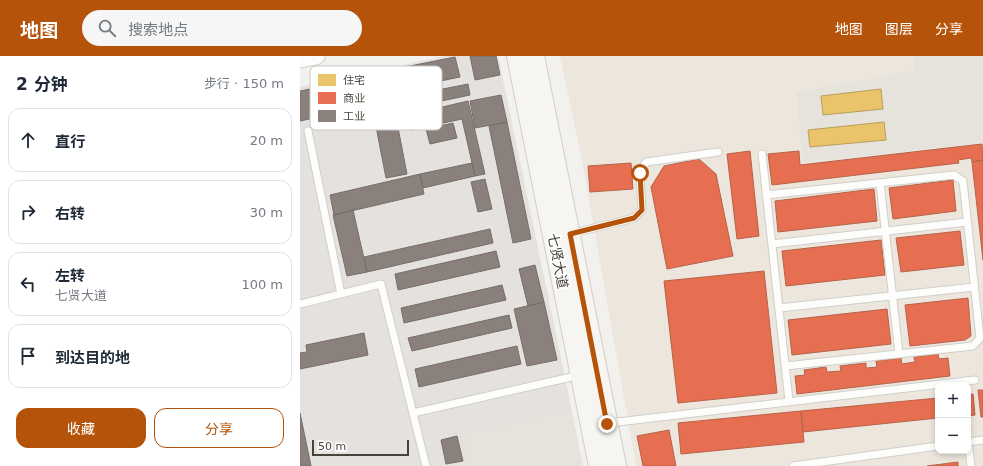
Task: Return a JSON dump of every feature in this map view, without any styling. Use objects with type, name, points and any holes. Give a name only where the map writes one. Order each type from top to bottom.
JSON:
[{"type":"main road","name":"七贤大道","points":[[517,56],[599,466]]},
{"type":"main road","name":"七贤大道","points":[[534,56],[616,466]]},
{"type":"street","points":[[300,59],[316,56]]},
{"type":"lane","points":[[308,131],[342,294]]},
{"type":"lane","points":[[570,234],[634,218],[642,210],[640,173],[646,162],[718,152]]},
{"type":"lane","points":[[762,154],[789,401]]},
{"type":"lane","points":[[766,195],[954,175],[963,181],[980,338],[973,346],[785,366]]},
{"type":"lane","points":[[880,183],[899,354]]},
{"type":"lane","points":[[772,244],[967,222]]},
{"type":"lane","points":[[300,304],[381,284],[426,466]]},
{"type":"lane","points":[[779,308],[974,287]]},
{"type":"lane","points":[[413,413],[581,375]]},
{"type":"lane","points":[[607,424],[789,401],[975,380]]},
{"type":"lane","points":[[971,442],[983,440]]},
{"type":"lane","points":[[793,466],[935,446]]},
{"type":"lane","points":[[970,454],[971,466]]},
{"type":"shaded area","points":[[445,56],[498,56],[572,411],[462,434],[468,466],[300,466],[300,87],[310,85],[310,130],[442,130],[442,66],[398,66]]},
{"type":"shaded area","points":[[560,56],[912,56],[914,70],[796,92],[802,163],[983,143],[983,466],[636,466],[582,160]]},
{"type":"shaded area","points":[[912,56],[983,56],[983,143],[802,163],[796,92],[914,70]]},
{"type":"shaded area","points":[[572,411],[583,466],[468,466],[461,434]]},
{"type":"building: 住宅","points":[[881,89],[883,109],[823,115],[821,96]]},
{"type":"building: 住宅","points":[[884,122],[886,140],[810,147],[808,130]]},
{"type":"building: 商业","points":[[982,144],[983,160],[972,162],[971,158],[958,160],[959,163],[772,185],[768,154],[799,151],[800,165]]},
{"type":"building: 商业","points":[[750,151],[759,236],[737,239],[727,154]]},
{"type":"building: 商业","points":[[699,159],[716,174],[733,256],[667,269],[651,187],[664,166]]},
{"type":"building: 商业","points":[[983,160],[983,260],[972,162]]},
{"type":"building: 商业","points":[[631,163],[633,189],[590,192],[588,166]]},
{"type":"building: 商业","points":[[953,180],[956,211],[893,219],[889,188]]},
{"type":"building: 商业","points":[[874,189],[877,221],[778,232],[775,201]]},
{"type":"building: 商业","points":[[960,231],[964,265],[901,272],[896,238]]},
{"type":"building: 商业","points":[[881,240],[885,275],[786,286],[782,251]]},
{"type":"building: 商业","points":[[764,271],[777,393],[678,403],[664,281]]},
{"type":"building: 商业","points":[[968,298],[971,336],[965,340],[910,346],[905,305]]},
{"type":"building: 商业","points":[[887,309],[891,344],[792,355],[788,320]]},
{"type":"building: 商业","points":[[938,354],[939,359],[948,358],[950,376],[797,394],[795,376],[805,375],[804,370],[826,367],[827,372],[841,371],[840,366],[866,363],[866,368],[877,367],[876,361],[901,358],[902,364],[915,362],[914,357]]},
{"type":"building: 商业","points":[[978,390],[983,390],[983,417],[981,417]]},
{"type":"building: 商业","points":[[971,394],[973,394],[975,415],[971,416]]},
{"type":"building: 商业","points":[[935,398],[935,418],[803,432],[801,411]]},
{"type":"building: 商业","points":[[801,411],[804,442],[681,454],[678,423]]},
{"type":"building: 商业","points":[[669,430],[676,466],[643,466],[637,436]]},
{"type":"building: 商业","points":[[958,462],[958,466],[927,466]]},
{"type":"building: 工业","points":[[470,56],[496,56],[500,75],[475,80]]},
{"type":"building: 工业","points":[[455,57],[460,77],[442,81],[442,66],[410,66]]},
{"type":"building: 工业","points":[[468,84],[470,95],[442,101],[442,89]]},
{"type":"building: 工业","points":[[310,89],[310,119],[300,121],[300,91]]},
{"type":"building: 工业","points":[[501,95],[507,122],[475,128],[470,101]]},
{"type":"building: 工业","points":[[468,101],[485,174],[475,176],[462,119],[442,123],[442,107]]},
{"type":"building: 工业","points":[[507,122],[531,239],[513,243],[489,126]]},
{"type":"building: 工业","points":[[453,123],[457,138],[430,144],[426,130],[442,130],[442,125]]},
{"type":"building: 工业","points":[[377,130],[398,130],[407,174],[386,178]]},
{"type":"building: 工业","points":[[472,163],[475,176],[423,188],[420,174]]},
{"type":"building: 工业","points":[[420,174],[424,194],[334,215],[330,195]]},
{"type":"building: 工业","points":[[485,179],[492,209],[478,212],[471,182]]},
{"type":"building: 工业","points":[[353,210],[367,272],[347,276],[333,215]]},
{"type":"building: 工业","points":[[490,229],[493,243],[367,272],[364,257]]},
{"type":"building: 工业","points":[[496,251],[500,267],[398,290],[395,274]]},
{"type":"building: 工业","points":[[535,265],[544,302],[528,306],[519,269]]},
{"type":"building: 工业","points":[[502,285],[506,300],[404,323],[401,308]]},
{"type":"building: 工业","points":[[544,302],[557,360],[527,366],[514,309]]},
{"type":"building: 工业","points":[[509,315],[512,328],[412,351],[408,338]]},
{"type":"building: 工业","points":[[364,333],[368,355],[300,369],[300,353],[307,352],[306,345]]},
{"type":"building: 工业","points":[[517,346],[521,364],[419,387],[415,369]]},
{"type":"building: 工业","points":[[300,413],[311,466],[300,466]]},
{"type":"building: 工业","points":[[457,436],[463,461],[446,464],[441,440]]},
{"type":"route","points":[[607,424],[570,234],[634,218],[642,210],[640,173]]}]
